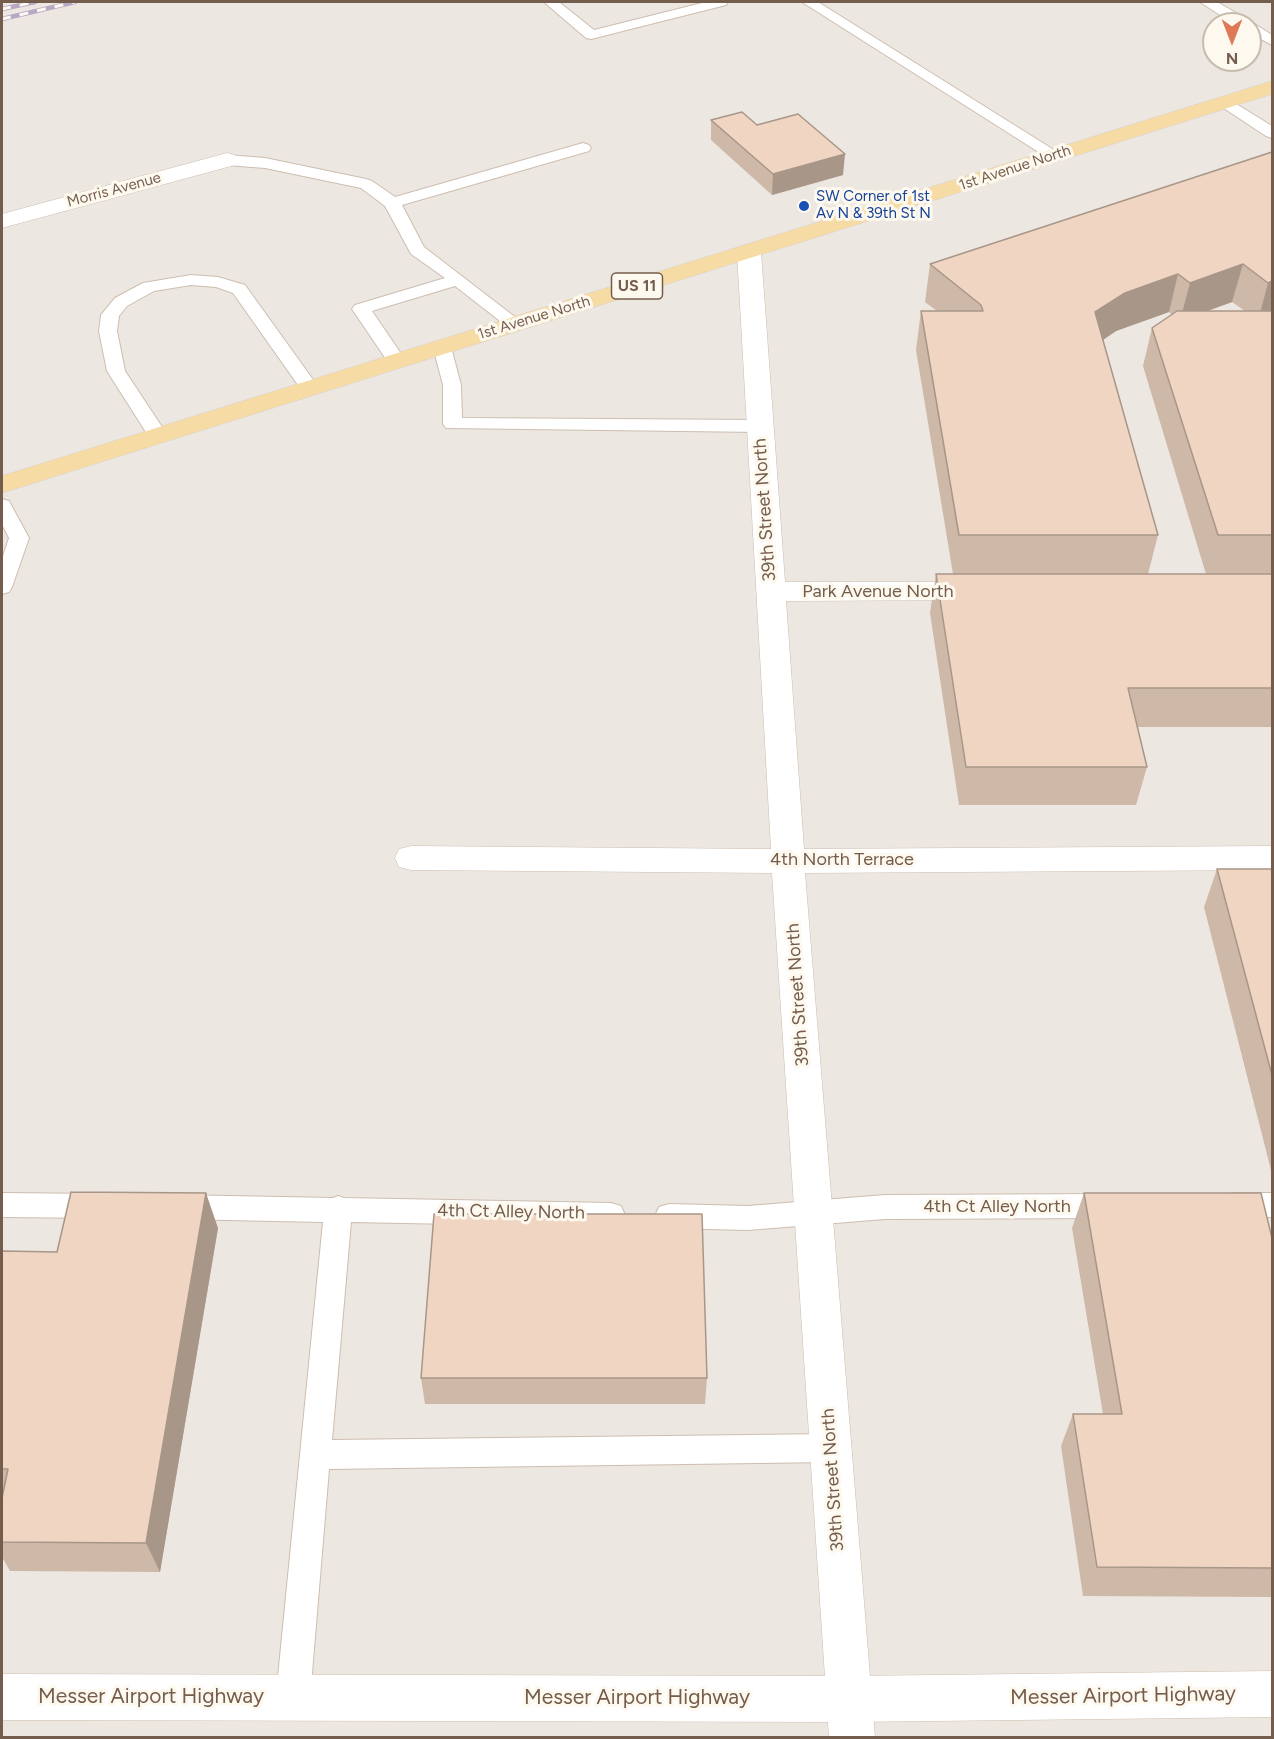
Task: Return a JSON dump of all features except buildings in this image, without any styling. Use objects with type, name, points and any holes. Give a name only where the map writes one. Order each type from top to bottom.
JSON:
[{"type":"main road","name":"1st Avenue North","points":[[2,485],[1272,87]]},
{"type":"street","name":"Morris Avenue","points":[[2,220],[227,160]]},
{"type":"street","name":"39th Street North","points":[[749,252],[788,861],[850,1718]]},
{"type":"street","name":"Park Avenue North","points":[[771,592],[998,591]]},
{"type":"street","name":"4th North Terrace","points":[[411,858],[788,861],[1272,858]]},
{"type":"street","name":"Messer Airport Highway","points":[[2,1696],[293,1696],[850,1718],[1271,1702]]},
{"type":"lane","points":[[551,2],[591,35],[721,2]]},
{"type":"lane","points":[[808,2],[1054,155]]},
{"type":"lane","points":[[1207,2],[1224,12]]},
{"type":"lane","points":[[1225,102],[1272,133]]},
{"type":"lane","points":[[392,203],[583,148]]},
{"type":"lane","points":[[227,160],[265,164],[366,184],[392,203],[417,250],[515,324]]},
{"type":"lane","points":[[158,436],[116,371],[108,331],[110,315],[121,302],[149,287],[191,280],[218,282],[239,289],[310,388]]},
{"type":"lane","points":[[397,361],[361,309],[458,280]]},
{"type":"lane","points":[[442,347],[452,385],[453,424],[759,426]]},
{"type":"lane","points":[[2,505],[19,538],[2,585]]},
{"type":"lane","name":"4th Ct Alley North","points":[[2,1205],[338,1208],[748,1218],[885,1207],[1131,1206]]},
{"type":"lane","points":[[1202,1206],[1272,1205]]},
{"type":"lane","points":[[293,1696],[338,1208]]},
{"type":"lane","points":[[315,1455],[830,1448]]},
{"type":"shaded area","points":[[2,2],[1272,2],[1272,1737],[2,1737]]},
{"type":"railway","points":[[2,9],[35,2]]},
{"type":"railway","points":[[2,19],[75,2]]},
{"type":"place","name":"SW Corner of 1st Av N & 39th St N","points":[[804,206]]}]
